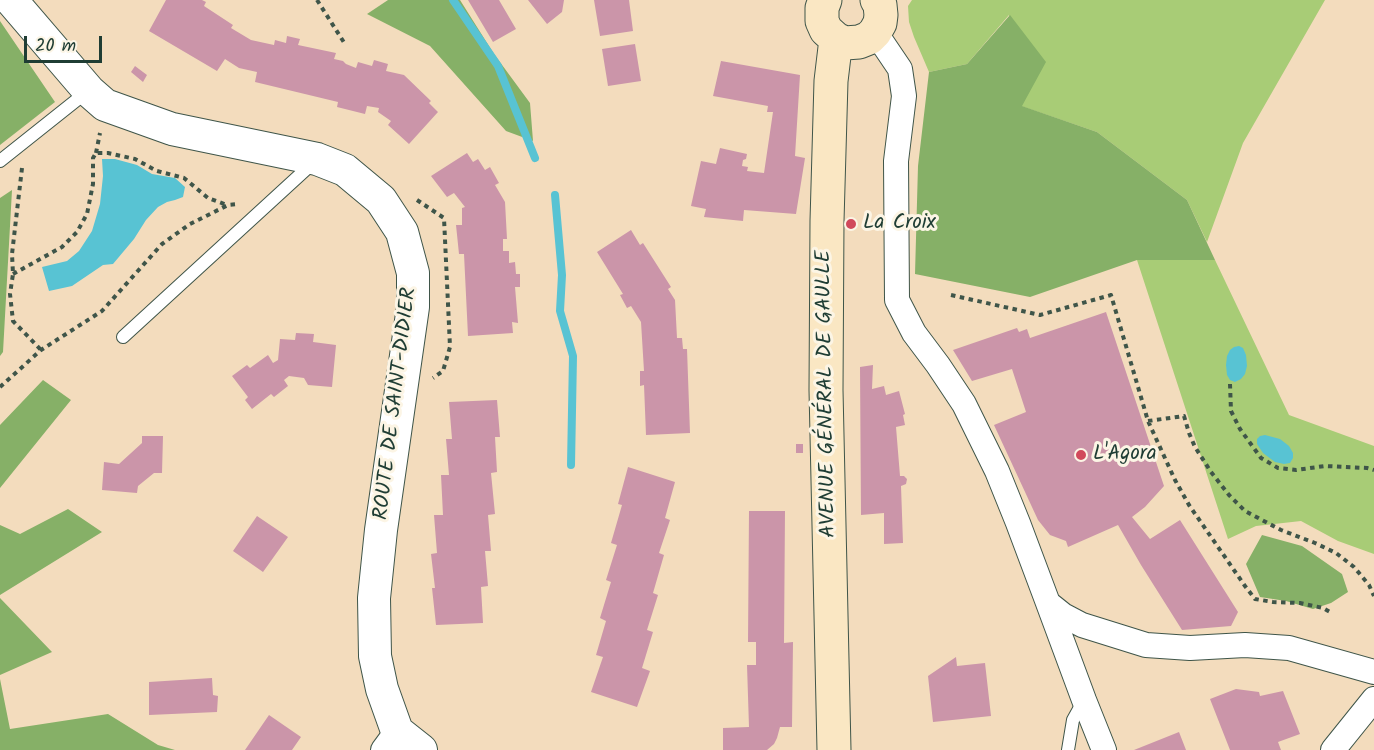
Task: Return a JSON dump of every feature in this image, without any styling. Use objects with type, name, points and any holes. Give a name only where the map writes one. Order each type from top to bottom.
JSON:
[{"type":"main road","points":[[825,0],[822,8],[822,21],[826,30],[845,43],[859,42],[869,38],[876,16]]},
{"type":"main road","name":"AVENUE GÉNÉRAL DE GAULLE","points":[[834,750],[826,379],[827,210],[831,81],[836,39]]},
{"type":"street","name":"ROUTE DE SAINT-DIDIER","points":[[11,0],[89,91],[105,105],[172,129],[317,159],[345,170],[381,200],[402,232],[413,273],[413,307],[381,530],[374,598],[375,656],[382,689],[401,744]]},
{"type":"street","points":[[876,16],[900,69],[904,96],[896,161],[897,300],[914,333],[964,404],[997,471],[1104,750]]},
{"type":"street","points":[[1048,603],[1063,615],[1082,625],[1146,645],[1190,648],[1245,645],[1289,648],[1374,672]]},
{"type":"street","points":[[1334,750],[1374,699]]},
{"type":"lane","points":[[0,161],[89,91]]},
{"type":"lane","points":[[123,337],[317,159]]},
{"type":"lane","points":[[1068,750],[1073,720],[1084,700]]},
{"type":"path","points":[[317,0],[345,44]]},
{"type":"path","points":[[24,141],[10,294],[13,321],[41,350]]},
{"type":"path","points":[[13,273],[62,247],[78,232],[87,214],[93,184],[93,158],[96,153],[108,153],[135,159],[158,171],[184,177],[208,198],[228,205]]},
{"type":"path","points":[[0,387],[41,350],[102,311],[162,244],[190,224],[228,205],[272,201]]},
{"type":"path","points":[[951,295],[1040,315],[1111,296],[1148,421],[1175,480],[1189,505],[1245,586],[1255,599],[1300,603],[1323,608],[1332,613]]},
{"type":"path","points":[[1230,384],[1231,411],[1240,429],[1261,458],[1278,468],[1296,470],[1325,466],[1374,470]]},
{"type":"path","points":[[1148,421],[1184,416],[1188,433],[1211,472],[1245,511],[1281,530],[1336,553],[1354,567],[1371,586],[1374,596]]},
{"type":"green space","points":[[388,0],[460,0],[494,54],[530,103],[533,141],[506,131],[430,46],[367,14]]},
{"type":"green space","points":[[912,0],[1325,0],[1243,143],[1207,242],[1187,200],[1097,132],[1021,106],[1009,15],[967,64],[929,72],[909,22],[908,6]]},
{"type":"green space","points":[[1010,15],[1046,62],[1022,106],[1097,132],[1187,200],[1215,260],[1137,260],[1030,297],[915,274],[918,166],[929,72],[967,64]]},
{"type":"green space","points":[[0,21],[55,102],[0,145]]},
{"type":"green space","points":[[12,190],[3,352],[0,356],[0,198]]},
{"type":"green space","points":[[1137,260],[1215,260],[1289,415],[1374,446],[1374,554],[1338,541],[1301,521],[1256,526],[1228,539]]},
{"type":"green space","points":[[43,380],[71,400],[0,488],[0,425]]},
{"type":"green space","points":[[68,509],[102,532],[0,595],[0,525],[20,534]]},
{"type":"green space","points":[[1262,535],[1302,546],[1342,574],[1348,592],[1331,603],[1313,609],[1286,601],[1260,597],[1246,564]]},
{"type":"green space","points":[[0,598],[52,652],[0,675]]},
{"type":"green space","points":[[0,679],[10,729],[108,714],[158,745],[175,750],[0,750]]},
{"type":"water","points":[[102,159],[115,159],[137,165],[152,174],[175,178],[185,187],[183,197],[158,207],[113,264],[103,265],[72,286],[49,291],[42,267],[67,261],[79,251],[92,231],[100,204]]},
{"type":"water","points":[[1239,346],[1243,348],[1246,355],[1247,366],[1245,374],[1235,382],[1227,375],[1227,356],[1230,350]]},
{"type":"water","points":[[1265,435],[1280,439],[1289,446],[1293,453],[1290,463],[1275,462],[1263,453],[1257,444],[1257,439]]},
{"type":"building","points":[[166,0],[202,0],[206,2],[204,6],[233,25],[231,28],[251,40],[274,45],[275,40],[286,43],[287,36],[300,39],[298,45],[336,53],[334,59],[356,68],[358,62],[372,66],[374,60],[388,64],[386,71],[404,75],[431,101],[429,103],[438,112],[409,144],[388,125],[391,121],[378,112],[379,108],[367,106],[365,114],[337,107],[338,102],[255,82],[257,72],[239,68],[225,59],[217,71],[149,31]]},
{"type":"building","points":[[468,0],[499,0],[516,29],[493,42]]},
{"type":"building","points":[[528,0],[564,0],[562,12],[547,24]]},
{"type":"building","points":[[594,0],[629,0],[633,31],[600,36]]},
{"type":"building","points":[[635,44],[641,81],[608,86],[602,49]]},
{"type":"building","points":[[721,61],[800,75],[795,156],[805,158],[796,214],[744,210],[743,221],[704,217],[706,209],[691,206],[701,161],[716,164],[720,148],[747,154],[742,166],[748,167],[747,171],[764,173],[773,112],[767,112],[768,106],[713,96]]},
{"type":"building","points":[[135,66],[147,75],[143,82],[131,72]]},
{"type":"building","points":[[467,153],[473,162],[478,159],[485,170],[490,167],[499,183],[495,185],[505,202],[507,239],[503,239],[503,251],[509,251],[509,263],[515,262],[516,274],[520,274],[520,287],[515,287],[518,323],[512,322],[513,333],[468,336],[464,254],[459,254],[456,225],[462,225],[462,208],[465,207],[454,193],[447,197],[431,176]]},
{"type":"building","points":[[631,230],[640,245],[643,243],[671,287],[668,289],[675,300],[677,338],[682,338],[683,349],[687,349],[690,433],[646,435],[644,385],[640,386],[640,371],[644,371],[641,322],[631,306],[627,308],[620,295],[623,294],[597,252]]},
{"type":"building","name":"L'Agora","points":[[1106,312],[1164,486],[1145,507],[1132,517],[1150,539],[1180,520],[1238,612],[1231,626],[1182,630],[1118,525],[1068,547],[1066,541],[1050,535],[1038,520],[994,425],[1026,412],[1012,369],[972,381],[953,350],[1017,328],[1019,332],[1027,329],[1030,338]]},
{"type":"building","points":[[296,333],[314,334],[313,342],[336,345],[332,387],[308,385],[304,378],[289,376],[284,380],[288,386],[274,397],[271,394],[252,409],[245,400],[248,397],[232,376],[247,365],[250,368],[268,355],[273,363],[278,360],[280,339],[295,340]]},
{"type":"building","points":[[873,365],[872,389],[884,386],[886,395],[899,391],[905,414],[903,415],[905,425],[896,427],[900,476],[907,479],[906,484],[901,486],[903,543],[884,544],[884,513],[861,515],[860,367]]},
{"type":"building","points":[[497,400],[500,437],[495,437],[497,472],[491,473],[495,514],[488,515],[491,551],[485,551],[488,586],[481,587],[483,623],[436,625],[431,554],[437,553],[434,515],[443,515],[441,475],[449,475],[446,439],[452,439],[449,402]]},
{"type":"building","points":[[142,436],[163,436],[162,473],[154,473],[138,486],[137,493],[102,490],[104,462],[119,464],[142,443]]},
{"type":"building","points":[[796,444],[803,444],[803,453],[796,453]]},
{"type":"building","points":[[628,467],[675,482],[665,518],[670,520],[659,553],[664,555],[653,593],[658,595],[647,630],[653,632],[642,668],[650,671],[637,707],[591,692],[603,657],[596,655],[606,621],[600,618],[611,582],[606,580],[617,545],[611,543],[622,505],[618,504]]},
{"type":"building","points":[[749,511],[785,511],[784,643],[793,642],[792,727],[780,727],[774,744],[767,750],[723,750],[723,728],[749,727],[747,665],[756,665],[756,642],[748,642]]},
{"type":"building","points":[[257,516],[288,537],[263,572],[233,551]]},
{"type":"building","points":[[956,657],[957,666],[985,663],[991,716],[933,722],[928,676]]},
{"type":"building","points":[[212,678],[213,695],[218,696],[217,712],[149,715],[149,682]]},
{"type":"building","points":[[1236,689],[1259,692],[1260,696],[1283,691],[1300,734],[1278,742],[1281,750],[1230,750],[1210,699]]},
{"type":"building","points":[[269,715],[301,737],[292,750],[245,750]]},
{"type":"building","points":[[1179,732],[1186,750],[1134,750]]},
{"type":"waterway","points":[[453,0],[498,66],[535,158]]},
{"type":"waterway","points":[[555,195],[562,275],[560,311],[573,356],[571,465]]},
{"type":"place","name":"La Croix","points":[[851,224]]},
{"type":"place","name":"L'Agora","points":[[1081,455]]}]
